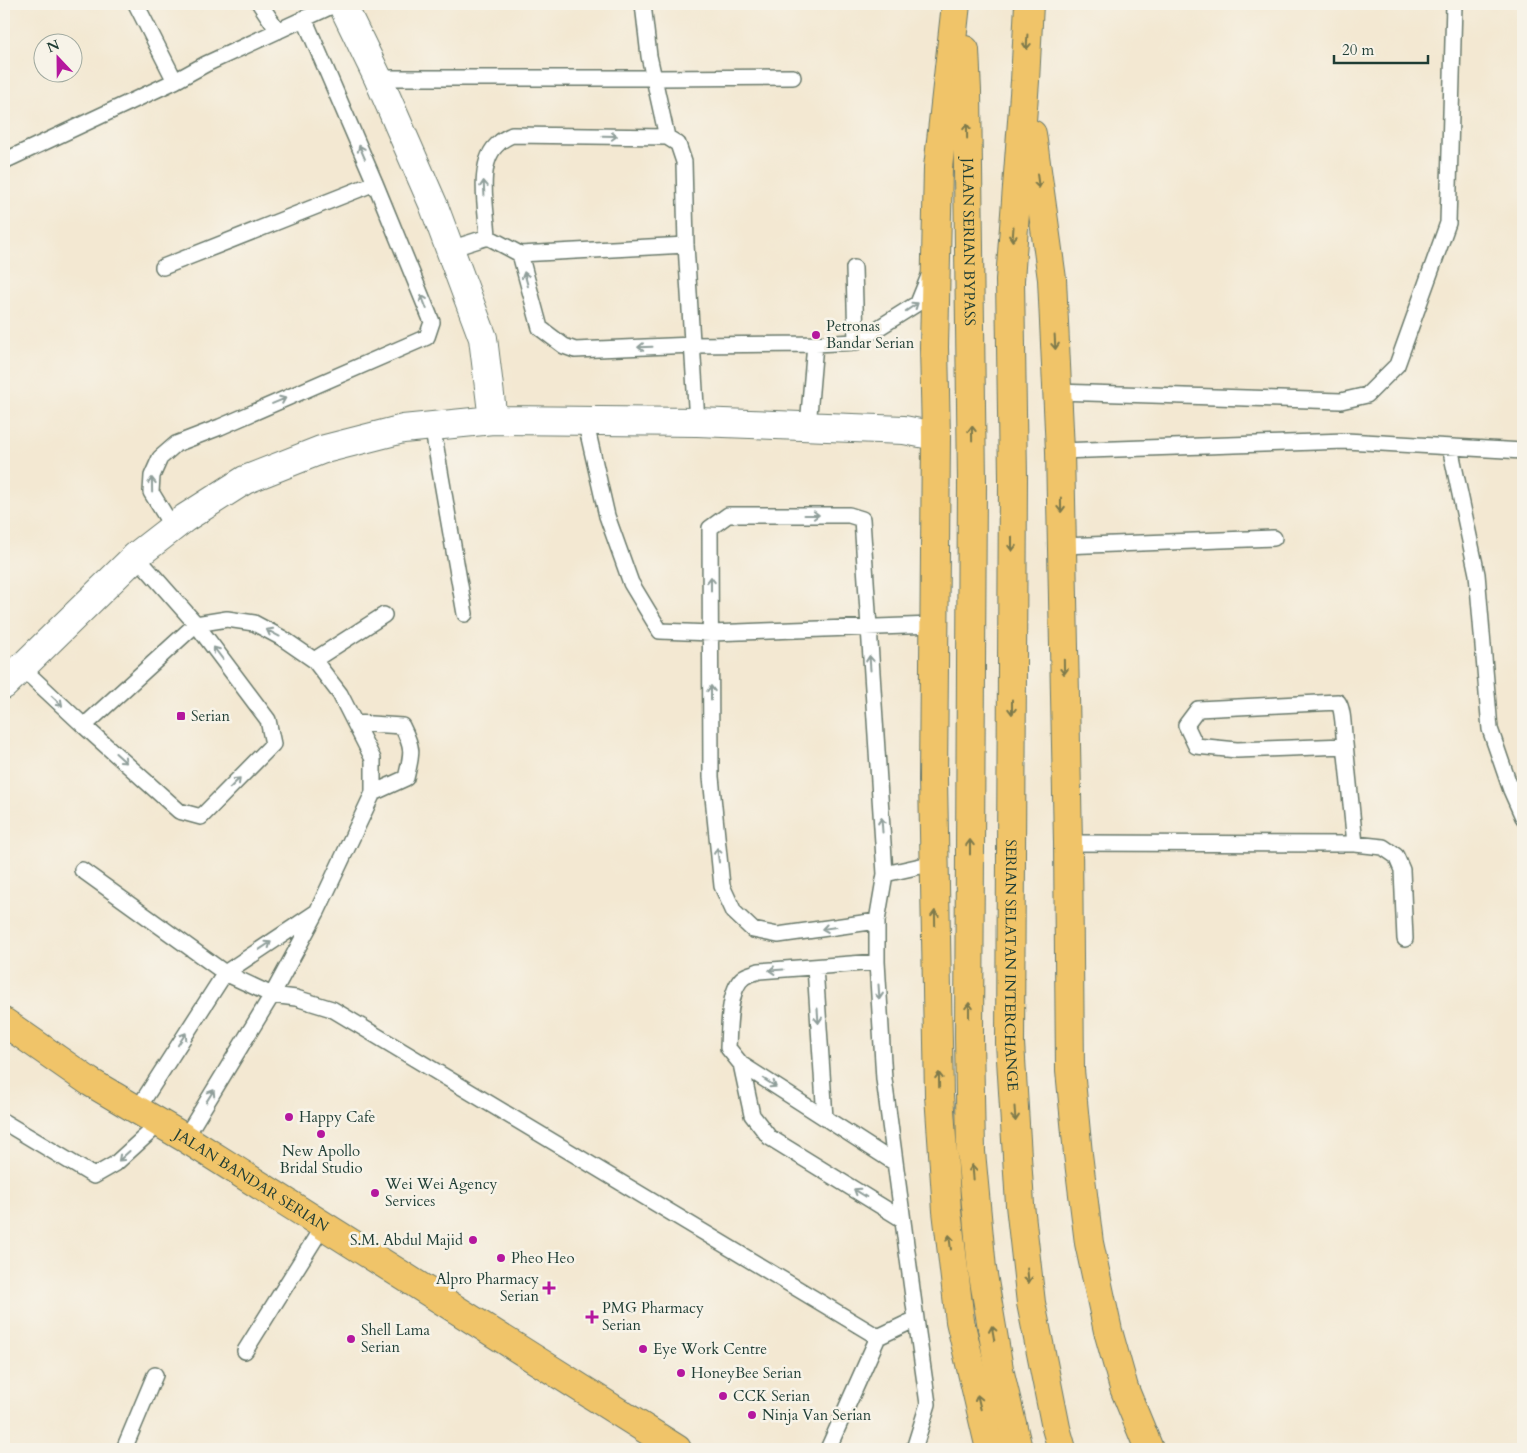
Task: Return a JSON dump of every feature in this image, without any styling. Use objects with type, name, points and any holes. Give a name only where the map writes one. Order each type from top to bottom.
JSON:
[{"type":"main road","points":[[956,4],[938,168],[934,347],[936,436],[933,625],[934,863],[939,1095],[947,1211],[960,1321],[990,1449]]},
{"type":"main road","name":"JALAN SERIAN BYPASS","points":[[962,4],[967,91],[972,482],[969,1017],[971,1152],[982,1269],[999,1369],[1018,1449]]},
{"type":"main road","points":[[1029,4],[1025,80],[1052,279],[1060,451],[1068,842],[1070,1070],[1089,1243],[1108,1331],[1124,1388],[1149,1449]]},
{"type":"main road","name":"SERIAN SELATAN INTERCHANGE","points":[[1025,80],[1010,280],[1013,478],[1010,1043],[1020,1205],[1032,1303],[1056,1428],[1062,1449]]},
{"type":"main road","name":"JALAN BANDAR SERIAN","points":[[4,1022],[90,1082],[185,1138],[676,1449]]},
{"type":"street","points":[[342,4],[378,78],[433,204],[483,338],[493,420]]},
{"type":"street","points":[[13,676],[136,556],[173,528],[245,480],[321,450],[403,429],[493,420],[697,422],[808,426],[904,430],[936,436]]},
{"type":"lane","points":[[136,4],[175,81]]},
{"type":"lane","points":[[260,4],[278,31]]},
{"type":"lane","points":[[4,161],[336,4]]},
{"type":"lane","points":[[643,4],[649,56],[667,137]]},
{"type":"lane","points":[[1057,392],[1341,401],[1367,395],[1397,365],[1448,222],[1454,4]]},
{"type":"lane","points":[[173,528],[151,492],[152,476],[160,458],[176,444],[220,427],[426,337],[432,322],[304,18]]},
{"type":"lane","points":[[378,78],[793,77]]},
{"type":"lane","points":[[488,236],[484,179],[487,164],[498,143],[512,135],[667,137],[678,144],[684,162],[686,245],[697,422]]},
{"type":"lane","points":[[163,267],[375,183]]},
{"type":"lane","points":[[450,249],[488,236],[520,254],[686,245]]},
{"type":"lane","points":[[520,254],[540,328],[564,346],[575,350],[693,345],[856,342],[918,303],[936,256]]},
{"type":"lane","points":[[854,268],[856,342]]},
{"type":"lane","points":[[808,426],[815,344]]},
{"type":"lane","points":[[585,420],[607,516],[631,583],[660,631],[711,633],[933,625]]},
{"type":"lane","points":[[432,425],[465,614]]},
{"type":"lane","points":[[1060,451],[1346,441],[1523,451]]},
{"type":"lane","points":[[1450,447],[1476,574],[1490,729],[1511,790],[1523,817]]},
{"type":"lane","points":[[877,921],[778,935],[753,930],[734,912],[722,886],[711,777],[710,528],[728,515],[850,515],[862,519],[885,874],[877,921],[877,962],[884,1079],[928,1404],[914,1449]]},
{"type":"lane","points":[[1062,546],[1274,538]]},
{"type":"lane","points":[[13,676],[84,726],[179,811],[201,817],[273,744],[268,720],[196,624],[136,556]]},
{"type":"lane","points":[[314,660],[384,615]]},
{"type":"lane","points":[[84,726],[196,624],[227,619],[254,623],[282,638],[314,660],[340,694],[373,759],[373,794],[317,912],[272,995],[185,1138]]},
{"type":"lane","points":[[1345,746],[1237,750],[1196,746],[1186,725],[1198,709],[1338,702],[1340,705],[1345,746],[1355,844]]},
{"type":"lane","points":[[355,723],[402,726],[411,744],[411,758],[406,778],[373,794]]},
{"type":"lane","points":[[1068,842],[1355,844],[1383,847],[1396,856],[1402,870],[1405,939]]},
{"type":"lane","points":[[885,874],[934,863]]},
{"type":"lane","points":[[82,870],[225,973],[272,995],[296,998],[332,1009],[878,1337]]},
{"type":"lane","points":[[137,1110],[225,973],[317,912]]},
{"type":"lane","points":[[877,962],[759,971],[743,977],[734,993],[730,1014],[728,1048],[741,1064],[895,1163]]},
{"type":"lane","points":[[815,967],[825,1118]]},
{"type":"lane","points":[[741,1064],[752,1115],[769,1137],[902,1219]]},
{"type":"lane","points":[[4,1122],[94,1176],[115,1164],[160,1123]]},
{"type":"lane","points":[[245,1351],[324,1226]]},
{"type":"lane","points":[[828,1449],[878,1337],[916,1319]]},
{"type":"lane","points":[[124,1449],[155,1375]]},
{"type":"place","name":"Petronas Bandar Serian","points":[[816,335]]},
{"type":"place","name":"Serian","points":[[181,716]]},
{"type":"place","name":"Happy Cafe","points":[[289,1117]]},
{"type":"place","name":"New Apollo Bridal Studio","points":[[321,1134]]},
{"type":"place","name":"Wei Wei Agency Services","points":[[375,1193]]},
{"type":"place","name":"S.M. Abdul Majid","points":[[473,1240]]},
{"type":"place","name":"Pheo Heo","points":[[501,1258]]},
{"type":"place","name":"Alpro Pharmacy Serian","points":[[549,1288]]},
{"type":"place","name":"PMG Pharmacy Serian","points":[[592,1317]]},
{"type":"place","name":"Shell Lama Serian","points":[[351,1339]]},
{"type":"place","name":"Eye Work Centre","points":[[643,1349]]},
{"type":"place","name":"HoneyBee Serian","points":[[681,1373]]},
{"type":"place","name":"CCK Serian","points":[[723,1396]]},
{"type":"place","name":"Ninja Van Serian","points":[[752,1415]]}]
